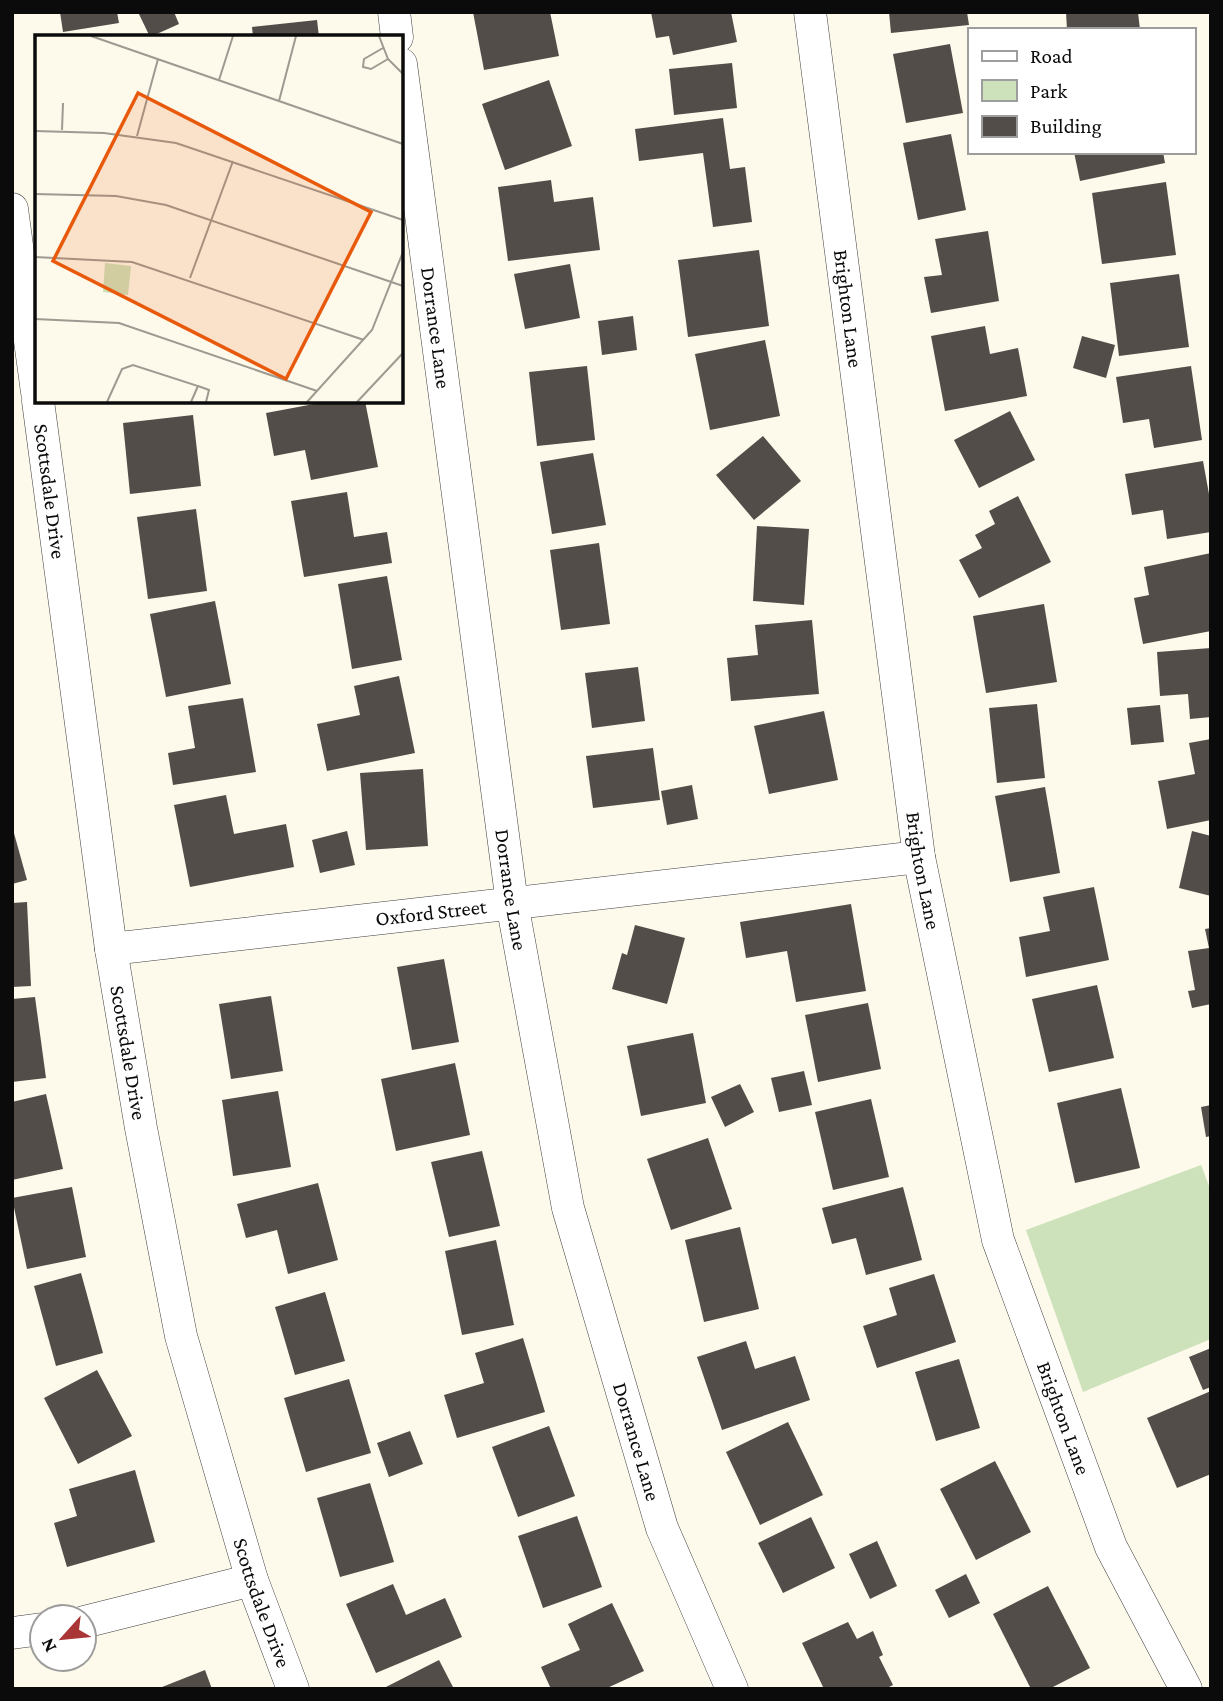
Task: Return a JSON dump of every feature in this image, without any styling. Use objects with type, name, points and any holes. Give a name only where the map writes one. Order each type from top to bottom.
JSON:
[{"type":"street","points":[[394,12],[397,35]]},
{"type":"street","name":"Brighton Lane","points":[[810,12],[919,858],[998,1240],[1111,1546],[1186,1689]]},
{"type":"street","name":"Dorrance Lane","points":[[402,72],[512,902],[568,1208],[663,1528],[732,1689]]},
{"type":"street","points":[[12,209],[35,377]]},
{"type":"street","name":"Scottsdale Drive","points":[[38,402],[111,949],[141,1128],[181,1336],[252,1580],[293,1689]]},
{"type":"street","name":"Oxford Street","points":[[111,949],[919,858]]},
{"type":"street","points":[[98,1618],[252,1580]]},
{"type":"green space","points":[[1201,1165],[1211,1191],[1211,1339],[1083,1392],[1026,1230]]},
{"type":"building","points":[[60,12],[117,12],[119,23],[63,32]]},
{"type":"building","points":[[138,12],[174,12],[179,24],[149,35]]},
{"type":"building","points":[[473,12],[550,12],[559,56],[484,70]]},
{"type":"building","points":[[651,12],[731,12],[737,42],[673,55],[669,36],[656,38]]},
{"type":"building","points":[[889,12],[967,12],[969,25],[891,33]]},
{"type":"building","points":[[1066,12],[1138,12],[1140,28],[1067,28]]},
{"type":"building","points":[[317,20],[319,35],[253,35],[252,27]]},
{"type":"building","points":[[950,44],[963,113],[906,123],[893,54]]},
{"type":"building","points":[[732,63],[737,108],[674,115],[669,69]]},
{"type":"building","points":[[549,80],[572,146],[505,170],[482,104]]},
{"type":"building","points":[[723,118],[730,169],[745,167],[752,222],[713,227],[703,153],[639,161],[635,129]]},
{"type":"building","points":[[951,134],[966,210],[918,220],[903,143]]},
{"type":"building","points":[[1074,154],[1163,154],[1165,163],[1080,181]]},
{"type":"building","points":[[551,180],[554,202],[593,197],[600,250],[508,261],[498,187]]},
{"type":"building","points":[[1166,182],[1176,255],[1102,264],[1092,193]]},
{"type":"building","points":[[988,231],[999,301],[931,313],[924,277],[942,275],[935,239]]},
{"type":"building","points":[[759,250],[769,326],[688,337],[678,260]]},
{"type":"building","points":[[570,264],[580,318],[525,329],[514,274]]},
{"type":"building","points":[[1179,274],[1189,347],[1119,356],[1110,283]]},
{"type":"building","points":[[633,316],[637,350],[602,355],[598,321]]},
{"type":"building","points":[[985,326],[990,354],[1018,348],[1027,396],[945,411],[931,336]]},
{"type":"building","points":[[1082,336],[1115,345],[1106,378],[1073,368]]},
{"type":"building","points":[[765,340],[780,416],[710,430],[695,354]]},
{"type":"building","points":[[587,366],[595,440],[537,446],[529,372]]},
{"type":"building","points":[[1191,366],[1202,440],[1154,448],[1149,419],[1123,423],[1116,377]]},
{"type":"building","points":[[325,402],[365,402],[378,467],[311,480],[305,450],[274,456],[266,413]]},
{"type":"building","points":[[1010,411],[1035,460],[979,488],[954,440]]},
{"type":"building","points":[[193,415],[201,486],[130,494],[123,423]]},
{"type":"building","points":[[763,436],[801,481],[754,520],[716,475]]},
{"type":"building","points":[[593,453],[606,525],[552,534],[540,462]]},
{"type":"building","points":[[1203,461],[1211,505],[1211,532],[1167,539],[1163,510],[1132,515],[1125,474]]},
{"type":"building","points":[[347,492],[354,537],[387,532],[392,563],[304,577],[291,501]]},
{"type":"building","points":[[1018,496],[1051,562],[979,598],[959,560],[982,548],[975,535],[995,524],[989,511]]},
{"type":"building","points":[[196,509],[207,591],[148,599],[137,517]]},
{"type":"building","points":[[757,526],[809,529],[804,605],[753,601]]},
{"type":"building","points":[[599,543],[610,624],[561,630],[550,550]]},
{"type":"building","points":[[1211,553],[1211,631],[1143,644],[1134,598],[1149,595],[1144,567]]},
{"type":"building","points":[[387,576],[402,660],[352,669],[338,584]]},
{"type":"building","points":[[215,601],[231,684],[166,697],[150,614]]},
{"type":"building","points":[[1044,604],[1057,682],[986,693],[973,616]]},
{"type":"building","points":[[812,620],[819,694],[731,701],[727,658],[758,655],[755,625]]},
{"type":"building","points":[[1211,648],[1211,717],[1190,719],[1188,694],[1160,696],[1157,652]]},
{"type":"building","points":[[638,667],[645,721],[592,728],[585,673]]},
{"type":"building","points":[[399,676],[415,753],[327,771],[317,724],[360,715],[354,686]]},
{"type":"building","points":[[243,698],[256,772],[173,785],[168,753],[195,748],[188,706]]},
{"type":"building","points":[[1037,704],[1045,778],[997,783],[989,708]]},
{"type":"building","points":[[1160,705],[1164,742],[1131,745],[1127,708]]},
{"type":"building","points":[[824,711],[838,780],[769,794],[754,726]]},
{"type":"building","points":[[1211,739],[1211,820],[1167,829],[1158,781],[1195,774],[1189,743]]},
{"type":"building","points":[[653,748],[660,800],[593,808],[586,756]]},
{"type":"building","points":[[423,769],[428,846],[366,850],[360,773]]},
{"type":"building","points":[[692,785],[698,819],[667,825],[661,791]]},
{"type":"building","points":[[1045,787],[1060,873],[1010,882],[995,796]]},
{"type":"building","points":[[226,795],[234,834],[286,824],[294,867],[190,887],[174,805]]},
{"type":"building","points":[[12,826],[27,880],[12,884]]},
{"type":"building","points":[[347,831],[355,865],[320,873],[312,840]]},
{"type":"building","points":[[1192,831],[1211,836],[1211,896],[1179,888]]},
{"type":"building","points":[[1094,887],[1109,960],[1026,977],[1019,937],[1050,931],[1043,897]]},
{"type":"building","points":[[27,902],[31,986],[12,987],[12,903]]},
{"type":"building","points":[[851,904],[866,991],[796,1002],[787,951],[746,958],[740,922]]},
{"type":"building","points":[[635,925],[685,938],[667,1004],[612,989],[622,953],[627,955]]},
{"type":"building","points":[[1211,928],[1211,1004],[1192,1008],[1188,991],[1195,990],[1188,951],[1209,948],[1205,929]]},
{"type":"building","points":[[444,959],[459,1042],[412,1050],[397,967]]},
{"type":"building","points":[[1097,985],[1114,1058],[1049,1072],[1032,999]]},
{"type":"building","points":[[271,996],[283,1071],[231,1079],[219,1004]]},
{"type":"building","points":[[35,997],[46,1078],[12,1082],[12,999]]},
{"type":"building","points":[[868,1003],[881,1069],[818,1082],[805,1015]]},
{"type":"building","points":[[693,1033],[706,1103],[641,1116],[627,1046]]},
{"type":"building","points":[[455,1063],[470,1135],[396,1151],[381,1079]]},
{"type":"building","points":[[804,1071],[812,1105],[779,1112],[771,1078]]},
{"type":"building","points":[[740,1084],[754,1112],[725,1127],[711,1097]]},
{"type":"building","points":[[1121,1088],[1140,1168],[1075,1183],[1057,1103]]},
{"type":"building","points":[[278,1091],[291,1167],[233,1176],[222,1100]]},
{"type":"building","points":[[46,1094],[63,1169],[12,1180],[12,1102]]},
{"type":"building","points":[[871,1099],[889,1177],[833,1190],[815,1112]]},
{"type":"building","points":[[1211,1105],[1211,1136],[1206,1137],[1201,1107]]},
{"type":"building","points":[[708,1138],[732,1209],[671,1230],[647,1159]]},
{"type":"building","points":[[482,1151],[500,1226],[449,1237],[431,1162]]},
{"type":"building","points":[[318,1183],[338,1260],[288,1274],[277,1230],[246,1238],[237,1204]]},
{"type":"building","points":[[72,1187],[86,1257],[27,1269],[12,1198]]},
{"type":"building","points":[[903,1187],[922,1260],[866,1275],[856,1238],[832,1244],[822,1208]]},
{"type":"building","points":[[740,1227],[759,1309],[704,1322],[685,1240]]},
{"type":"building","points":[[496,1240],[514,1325],[462,1335],[445,1251]]},
{"type":"building","points":[[81,1273],[103,1353],[56,1366],[34,1286]]},
{"type":"building","points":[[934,1274],[956,1342],[877,1368],[863,1326],[897,1315],[889,1288]]},
{"type":"building","points":[[325,1292],[345,1361],[295,1375],[275,1307]]},
{"type":"building","points":[[523,1338],[545,1412],[457,1438],[444,1395],[484,1383],[475,1353]]},
{"type":"building","points":[[746,1341],[755,1369],[795,1356],[810,1400],[722,1430],[697,1357]]},
{"type":"building","points":[[1211,1348],[1211,1387],[1203,1390],[1189,1357]]},
{"type":"building","points":[[959,1359],[980,1428],[936,1441],[915,1372]]},
{"type":"building","points":[[97,1370],[132,1436],[78,1464],[44,1398]]},
{"type":"building","points":[[349,1379],[371,1453],[306,1472],[284,1398]]},
{"type":"building","points":[[1211,1391],[1211,1474],[1177,1488],[1147,1418]]},
{"type":"building","points":[[788,1422],[823,1495],[760,1525],[726,1452]]},
{"type":"building","points":[[549,1426],[575,1496],[518,1517],[492,1447]]},
{"type":"building","points":[[410,1431],[423,1464],[389,1477],[377,1443]]},
{"type":"building","points":[[995,1461],[1031,1532],[976,1560],[940,1489]]},
{"type":"building","points":[[135,1470],[155,1542],[67,1567],[54,1523],[77,1516],[69,1489]]},
{"type":"building","points":[[370,1483],[394,1562],[340,1577],[317,1498]]},
{"type":"building","points":[[577,1516],[602,1587],[543,1608],[518,1536]]},
{"type":"building","points":[[811,1517],[835,1568],[783,1593],[758,1543]]},
{"type":"building","points":[[877,1541],[897,1586],[870,1599],[849,1554]]},
{"type":"building","points":[[966,1574],[980,1603],[949,1618],[935,1590]]},
{"type":"building","points":[[393,1584],[406,1615],[445,1598],[462,1637],[376,1673],[346,1604]]},
{"type":"building","points":[[1048,1586],[1090,1668],[1049,1689],[1031,1689],[993,1614]]},
{"type":"building","points":[[612,1603],[644,1671],[605,1689],[551,1689],[541,1667],[580,1650],[568,1624]]},
{"type":"building","points":[[848,1622],[857,1639],[873,1631],[883,1655],[879,1657],[893,1685],[885,1689],[824,1689],[802,1643]]},
{"type":"building","points":[[439,1660],[454,1689],[382,1689]]},
{"type":"building","points":[[205,1670],[212,1689],[157,1689]]}]
